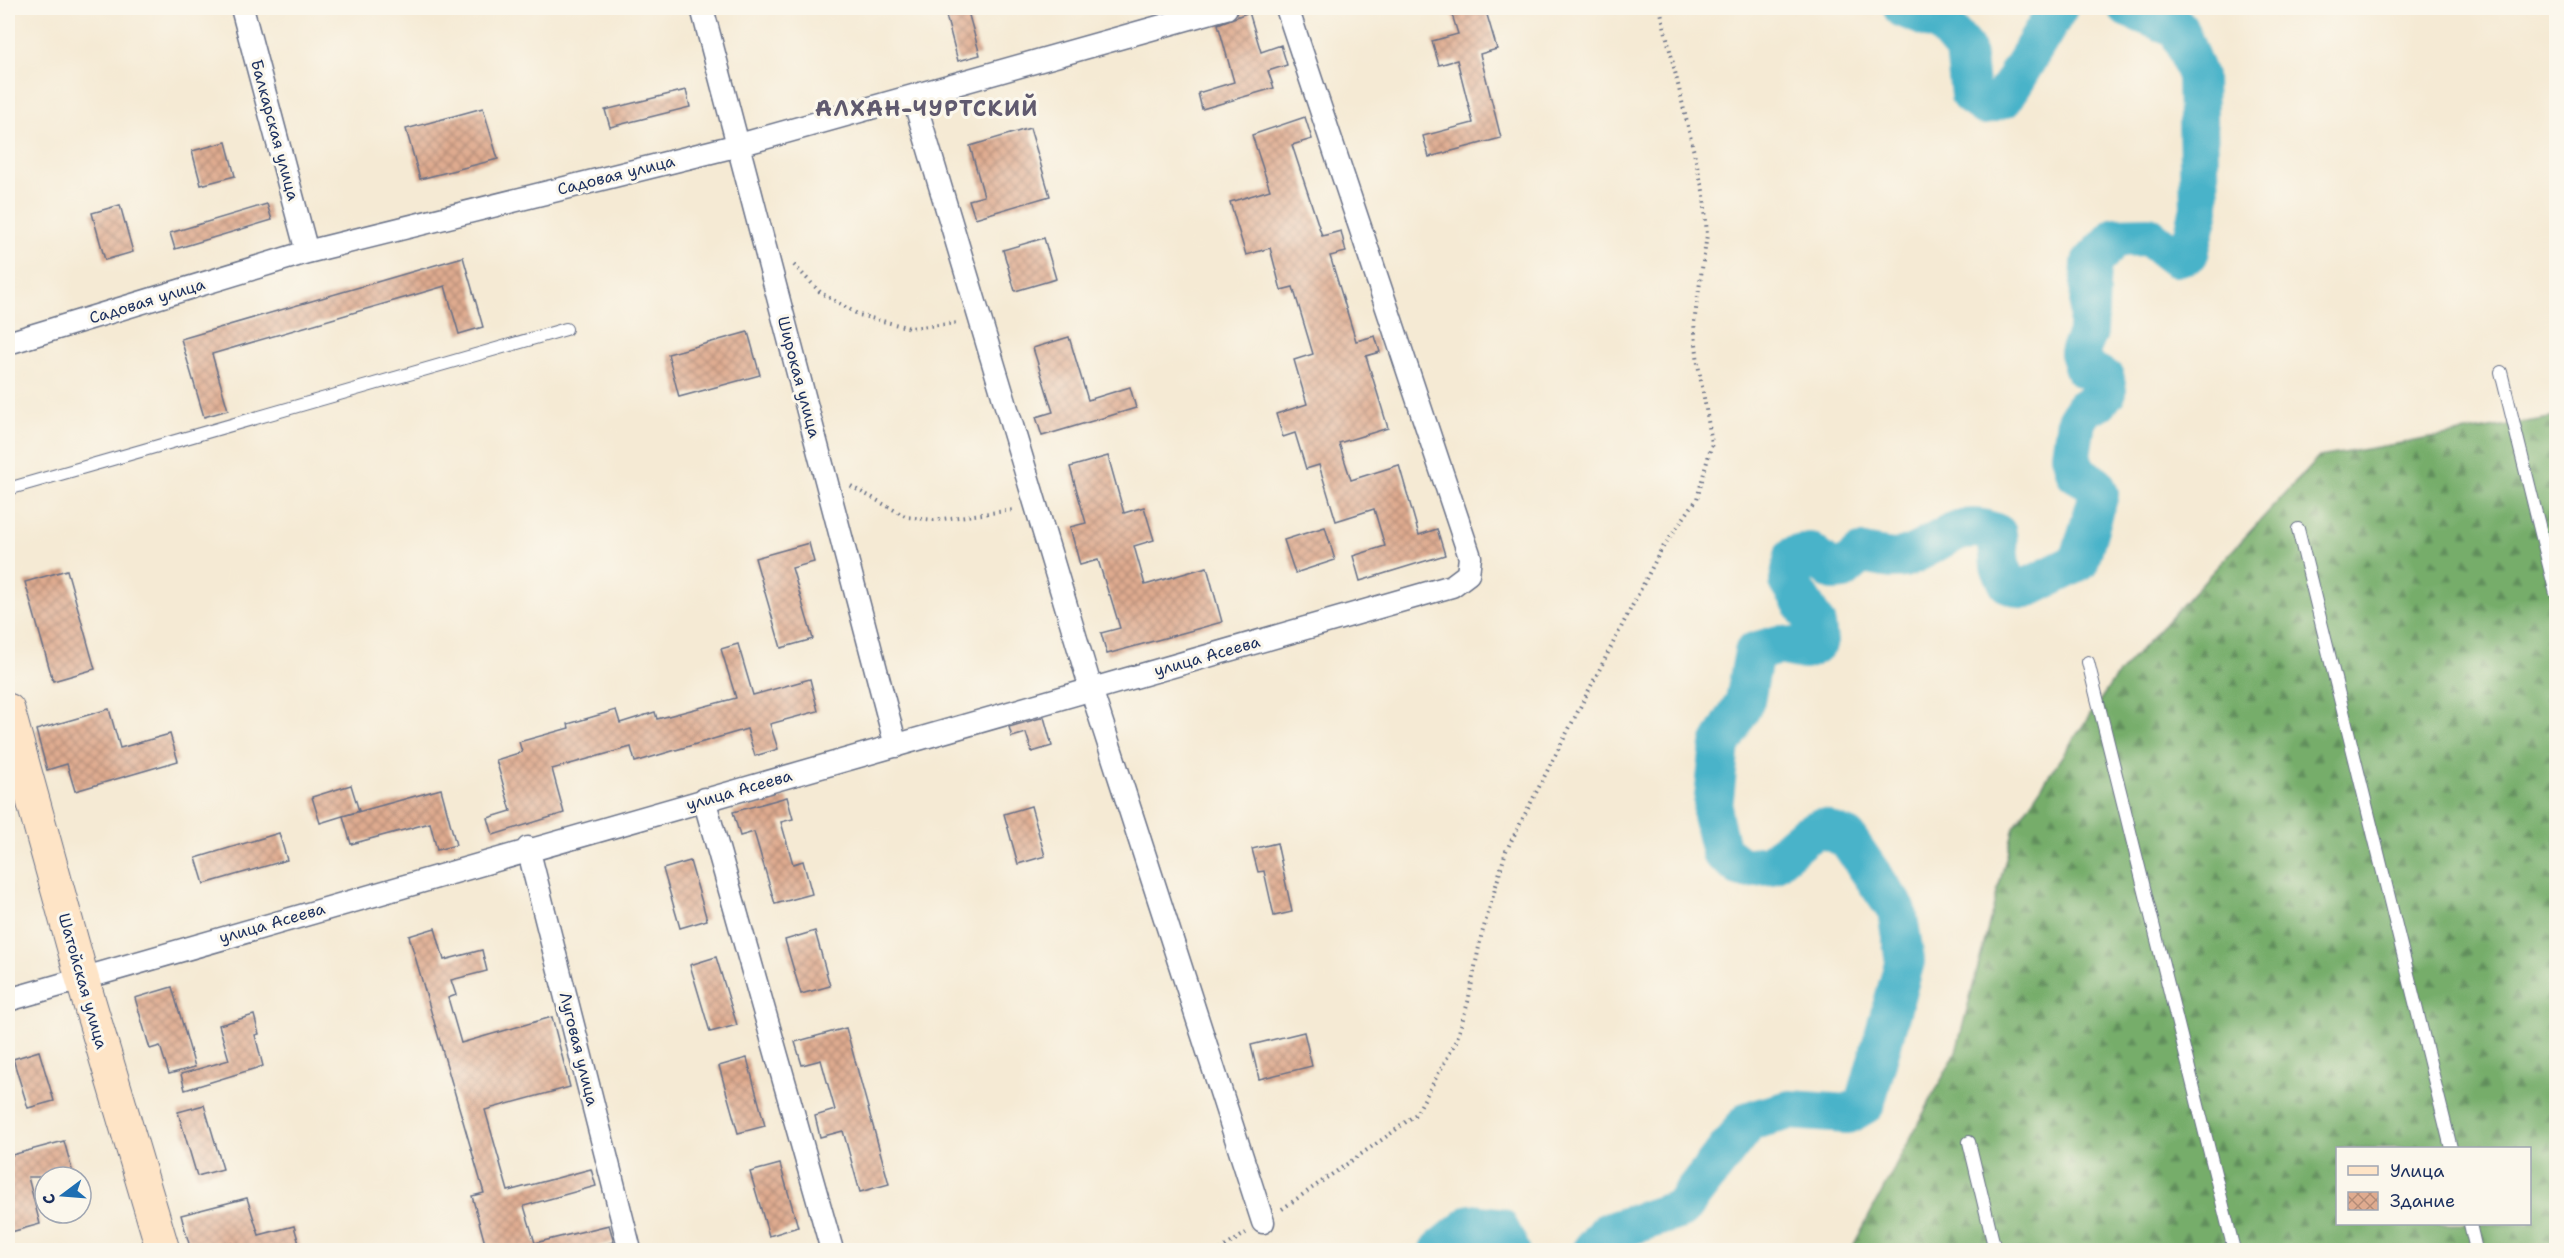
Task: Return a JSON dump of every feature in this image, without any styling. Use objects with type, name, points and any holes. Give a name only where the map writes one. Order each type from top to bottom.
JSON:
[{"type":"street","name":"Балкарская улица","points":[[242,8],[307,252]]},
{"type":"street","name":"Широкая улица","points":[[702,8],[896,746]]},
{"type":"street","name":"Садовая улица","points":[[8,343],[307,252],[739,145],[1226,8]]},
{"type":"street","name":"улица Асеева","points":[[8,1000],[528,848],[896,746],[1452,586],[1468,574],[1470,557],[1287,8]]},
{"type":"street","points":[[913,96],[1091,689],[1263,1222]]},
{"type":"street","name":"Шатойская улица","points":[[8,710],[82,978],[163,1251]]},
{"type":"street","points":[[704,799],[832,1251]]},
{"type":"street","name":"Луговая улица","points":[[528,848],[630,1251]]},
{"type":"lane","points":[[8,489],[566,329]]},
{"type":"lane","points":[[2501,372],[2556,594]]},
{"type":"lane","points":[[2298,529],[2451,1147]]},
{"type":"lane","points":[[2088,662],[2234,1251]]},
{"type":"lane","points":[[1969,1142],[1995,1251]]},
{"type":"lane","points":[[2470,1225],[2476,1251]]},
{"type":"path","points":[[1220,1251],[1416,1114],[1456,1041],[1468,1002],[1481,937],[1506,850],[1660,550],[1698,499],[1712,443],[1698,364],[1694,323],[1707,235],[1704,195],[1659,8]]},
{"type":"path","points":[[792,263],[821,293],[859,315],[910,328],[980,320]]},
{"type":"path","points":[[822,462],[856,490],[907,517],[934,520],[1036,507]]},
{"type":"green space","points":[[2556,417],[2556,1250],[1851,1250],[1956,1052],[2014,827],[2117,675],[2319,457]]},
{"type":"building","points":[[944,8],[967,8],[980,55],[958,61]]},
{"type":"building","points":[[1450,8],[1485,8],[1497,49],[1480,54],[1501,138],[1429,157],[1423,136],[1473,123],[1457,60],[1439,65],[1432,41],[1458,34]]},
{"type":"building","points":[[1249,12],[1261,52],[1281,45],[1287,65],[1268,71],[1274,88],[1202,109],[1198,93],[1234,82],[1218,24]]},
{"type":"building","points":[[686,90],[690,107],[610,127],[605,110]]},
{"type":"building","points":[[483,108],[498,159],[420,179],[406,129]]},
{"type":"building","points":[[1305,117],[1312,139],[1292,145],[1322,236],[1341,231],[1346,252],[1330,256],[1356,341],[1375,336],[1380,352],[1366,356],[1388,428],[1339,443],[1351,480],[1399,465],[1419,535],[1437,529],[1445,555],[1360,581],[1353,556],[1385,546],[1374,509],[1336,521],[1319,465],[1306,469],[1295,433],[1283,437],[1276,414],[1307,404],[1294,360],[1313,354],[1293,287],[1281,290],[1270,248],[1246,255],[1230,202],[1270,190],[1252,135]]},
{"type":"building","points":[[1030,128],[1050,196],[975,218],[969,200],[984,196],[970,146]]},
{"type":"building","points":[[226,142],[235,176],[201,185],[192,151]]},
{"type":"building","points":[[267,204],[272,220],[175,249],[170,233]]},
{"type":"building","points":[[120,205],[133,252],[105,260],[92,213]]},
{"type":"building","points":[[1044,238],[1056,279],[1015,291],[1003,250]]},
{"type":"building","points":[[463,257],[483,327],[459,334],[445,286],[212,354],[228,410],[204,417],[181,339]]},
{"type":"building","points":[[748,332],[760,375],[679,397],[668,354]]},
{"type":"building","points":[[1069,337],[1088,400],[1130,387],[1136,408],[1042,436],[1036,417],[1053,412],[1033,348]]},
{"type":"building","points":[[1108,456],[1124,513],[1144,507],[1154,540],[1134,546],[1145,585],[1207,567],[1222,622],[1107,654],[1101,633],[1120,628],[1098,560],[1080,565],[1070,527],[1086,523],[1070,467]]},
{"type":"building","points":[[1325,527],[1335,560],[1295,573],[1284,540]]},
{"type":"building","points":[[809,543],[814,562],[792,568],[813,639],[781,648],[755,558]]},
{"type":"building","points":[[67,570],[95,669],[53,681],[25,582]]},
{"type":"building","points":[[738,644],[753,695],[810,679],[818,711],[770,724],[778,749],[755,756],[747,729],[635,762],[631,747],[552,769],[564,813],[493,835],[488,818],[511,811],[496,760],[522,752],[519,742],[569,728],[568,724],[616,710],[620,723],[655,712],[657,719],[736,698],[721,649]]},
{"type":"building","points":[[109,709],[120,748],[170,734],[178,761],[75,791],[67,764],[47,770],[36,730]]},
{"type":"building","points":[[1044,717],[1052,746],[1032,752],[1026,733],[1012,737],[1009,727]]},
{"type":"building","points":[[351,785],[359,811],[320,823],[312,797]]},
{"type":"building","points":[[441,789],[456,845],[437,850],[430,823],[351,844],[343,816]]},
{"type":"building","points":[[787,797],[793,819],[781,822],[793,864],[803,861],[812,894],[775,904],[754,832],[740,836],[733,812]]},
{"type":"building","points":[[1031,806],[1045,856],[1018,864],[1004,814]]},
{"type":"building","points":[[279,833],[287,860],[204,884],[196,858]]},
{"type":"building","points":[[1277,843],[1292,912],[1274,916],[1264,871],[1258,872],[1252,849]]},
{"type":"building","points":[[690,861],[707,920],[680,928],[663,869]]},
{"type":"building","points":[[435,928],[444,960],[482,950],[487,971],[451,980],[456,995],[448,998],[461,1043],[552,1017],[570,1087],[485,1110],[508,1191],[591,1169],[596,1186],[524,1206],[535,1243],[609,1225],[614,1242],[579,1251],[487,1251],[472,1196],[484,1193],[409,936]]},
{"type":"building","points":[[815,931],[830,986],[801,994],[785,940]]},
{"type":"building","points":[[716,957],[737,1025],[710,1032],[690,965]]},
{"type":"building","points":[[172,987],[195,1067],[169,1074],[160,1046],[150,1049],[135,998]]},
{"type":"building","points":[[254,1015],[259,1034],[255,1035],[263,1066],[185,1090],[181,1074],[229,1060],[219,1025]]},
{"type":"building","points":[[846,1028],[889,1184],[860,1192],[843,1131],[820,1137],[815,1116],[835,1110],[821,1060],[802,1065],[795,1042]]},
{"type":"building","points":[[1304,1032],[1312,1066],[1259,1079],[1251,1045]]},
{"type":"building","points":[[39,1051],[54,1101],[28,1108],[13,1059]]},
{"type":"building","points":[[747,1058],[765,1126],[738,1133],[719,1066]]},
{"type":"building","points":[[204,1105],[223,1169],[197,1176],[178,1112]]},
{"type":"building","points":[[64,1141],[71,1165],[33,1165],[33,1177],[28,1177],[33,1197],[33,1225],[36,1225],[11,1232],[8,1220],[8,1156]]},
{"type":"building","points":[[780,1164],[798,1227],[769,1236],[750,1172]]},
{"type":"building","points":[[247,1198],[259,1235],[294,1226],[301,1251],[225,1251],[224,1245],[203,1251],[191,1251],[181,1215]]},
{"type":"waterway","points":[[1903,8],[1943,24],[1965,50],[1970,95],[1984,105],[2003,99],[2058,8]]},
{"type":"waterway","points":[[1592,1250],[1606,1233],[1681,1209],[1749,1121],[1790,1110],[1848,1114],[1865,1104],[1905,961],[1897,911],[1847,838],[1821,828],[1805,836],[1770,865],[1742,868],[1721,852],[1712,815],[1720,745],[1745,701],[1754,652],[1779,645],[1805,650],[1818,642],[1816,625],[1789,581],[1794,556],[1809,552],[1833,571],[1843,570],[1861,554],[1903,558],[1948,535],[1971,528],[1997,534],[2000,566],[2008,583],[2025,589],[2079,562],[2099,494],[2095,484],[2076,473],[2071,455],[2076,421],[2084,408],[2099,401],[2107,391],[2105,379],[2084,368],[2079,353],[2088,332],[2091,263],[2116,237],[2148,236],[2175,257],[2189,253],[2200,209],[2197,76],[2178,28],[2128,8]]},
{"type":"waterway","points":[[1440,1250],[1472,1224],[1498,1227],[1510,1250]]},
{"type":"district","name":"АЛХАН-ЧУРТСКИЙ","points":[[927,108]]}]
